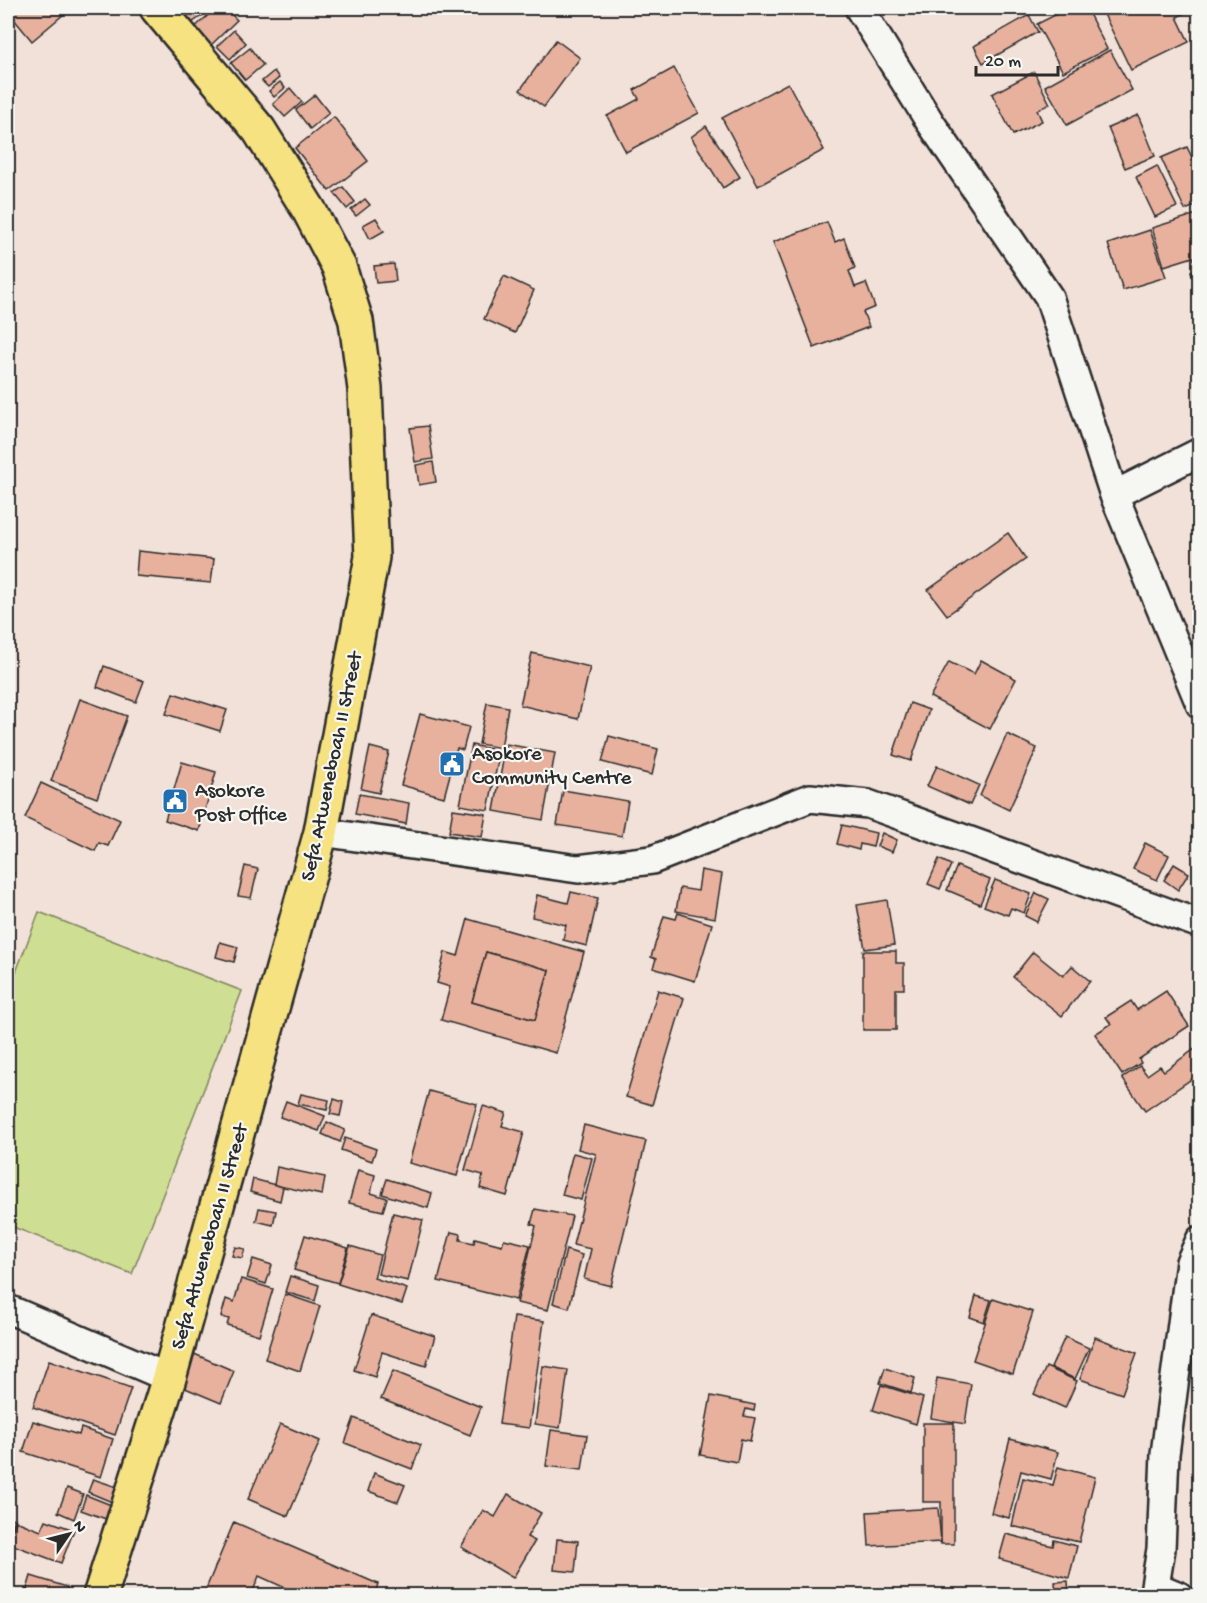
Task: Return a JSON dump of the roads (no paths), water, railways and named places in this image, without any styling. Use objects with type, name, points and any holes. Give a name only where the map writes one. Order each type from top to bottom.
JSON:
[{"type":"main road","name":"Sefa Atweneboah II Street","points":[[100,1596],[169,1378],[321,832],[372,557],[365,389],[356,321],[339,267],[309,210],[259,130],[157,8]]},
{"type":"street","points":[[859,8],[930,122],[1049,297],[1114,495],[1200,704]]},
{"type":"street","points":[[1114,495],[1200,452]]},
{"type":"street","points":[[321,832],[578,869],[652,860],[810,798],[879,808],[1200,924]]},
{"type":"street","points":[[1162,1592],[1161,1549],[1165,1454],[1190,1262],[1200,1240]]},
{"type":"street","points":[[8,1309],[169,1378]]},
{"type":"place","name":"Asokore Community Centre","points":[[452,764]]},
{"type":"place","name":"Asokore Post Office","points":[[175,801]]}]
